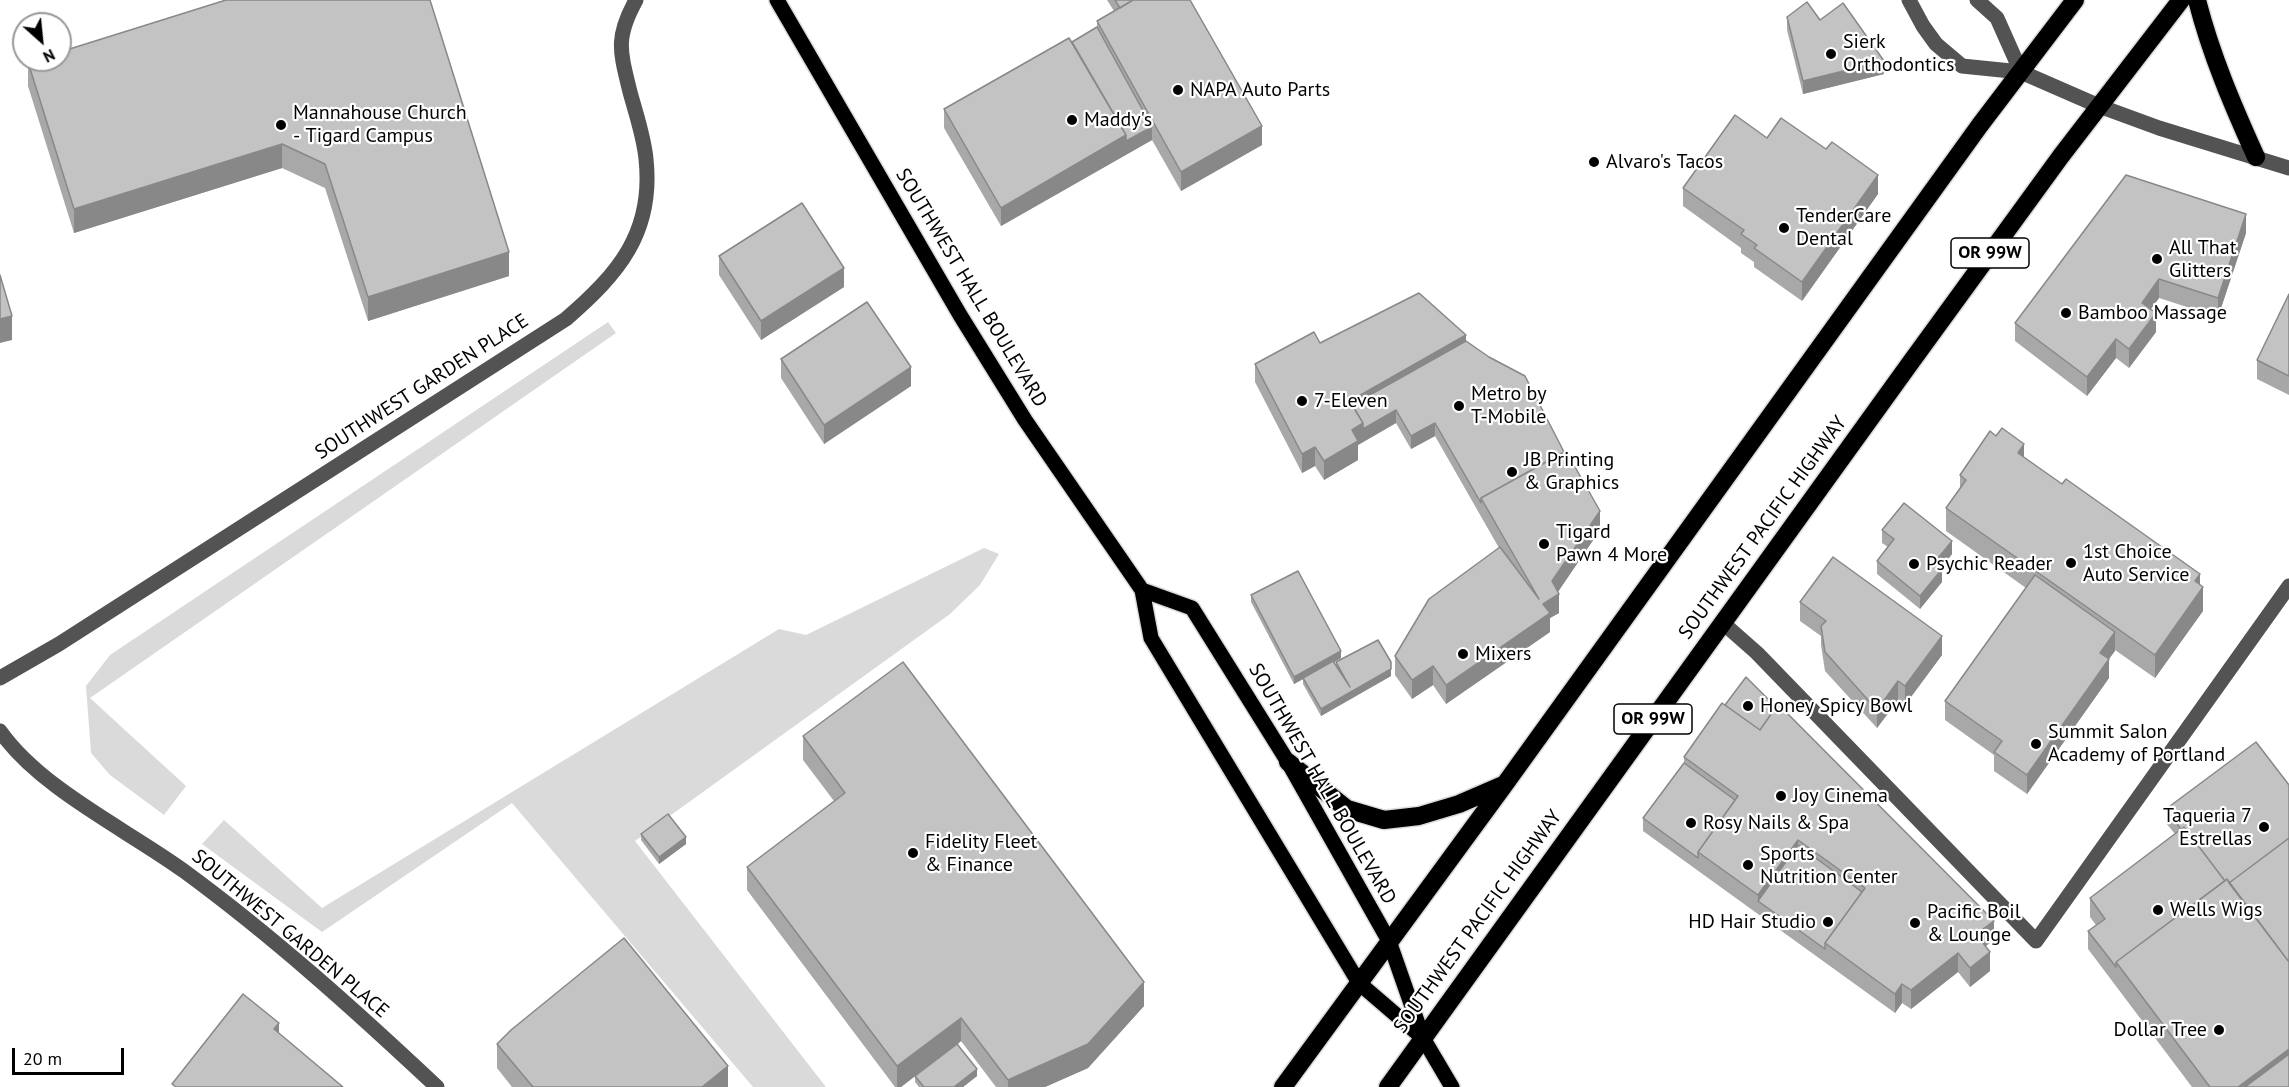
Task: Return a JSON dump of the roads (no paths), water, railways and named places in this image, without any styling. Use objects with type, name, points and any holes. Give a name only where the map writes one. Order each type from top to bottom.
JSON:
[{"type":"highway","points":[[1283,1087],[1801,373],[2075,0]]},
{"type":"highway","name":"SOUTHWEST PACIFIC HIGHWAY","points":[[1388,1087],[1911,362],[2181,0]]},
{"type":"highway","points":[[2197,0],[2206,35],[2227,93],[2256,157]]},
{"type":"highway","points":[[1288,762],[1347,809],[1384,820],[1419,816],[1459,804],[1505,784]]},
{"type":"main road","name":"SOUTHWEST HALL BOULEVARD","points":[[777,0],[960,315],[1025,420],[1142,590],[1151,638],[1359,983],[1423,1038]]},
{"type":"main road","name":"SOUTHWEST HALL BOULEVARD","points":[[1142,590],[1192,608],[1288,762],[1389,941],[1423,1038],[1452,1087]]},
{"type":"street","name":"SOUTHWEST GARDEN PLACE","points":[[0,678],[59,644],[566,319],[599,290],[625,258],[642,221],[648,190],[646,157],[619,49],[625,21],[636,0]]},
{"type":"street","points":[[1909,0],[1936,44],[1962,66],[2021,72],[2159,129],[2289,168]]},
{"type":"street","points":[[1977,0],[1997,18],[2021,72]]},
{"type":"street","points":[[1722,623],[1756,653],[2036,941],[2288,590]]},
{"type":"street","name":"SOUTHWEST GARDEN PLACE","points":[[0,730],[26,760],[50,781],[183,871],[302,965],[437,1087]]},
{"type":"place","name":"Sierk Orthodontics","points":[[1831,54]]},
{"type":"place","name":"NAPA Auto Parts","points":[[1178,90]]},
{"type":"place","name":"Maddy's","points":[[1072,120]]},
{"type":"place","name":"Mannahouse Church - Tigard Campus","points":[[281,125]]},
{"type":"place","name":"Alvaro's Tacos","points":[[1594,162]]},
{"type":"place","name":"TenderCare Dental","points":[[1784,228]]},
{"type":"place","name":"All That Glitters","points":[[2157,259]]},
{"type":"place","name":"Bamboo Massage","points":[[2066,313]]},
{"type":"place","name":"7-Eleven","points":[[1302,401]]},
{"type":"place","name":"Metro by T-Mobile","points":[[1459,406]]},
{"type":"place","name":"JB Printing & Graphics","points":[[1512,472]]},
{"type":"place","name":"Tigard Pawn 4 More","points":[[1544,544]]},
{"type":"place","name":"1st Choice Auto Service","points":[[2071,563]]},
{"type":"place","name":"Psychic Reader","points":[[1914,564]]},
{"type":"place","name":"Mixers","points":[[1463,654]]},
{"type":"place","name":"Honey Spicy Bowl","points":[[1748,706]]},
{"type":"place","name":"Summit Salon Academy of Portland","points":[[2036,744]]},
{"type":"place","name":"Joy Cinema","points":[[1781,796]]},
{"type":"place","name":"Rosy Nails & Spa","points":[[1691,823]]},
{"type":"place","name":"Taqueria 7 Estrellas","points":[[2264,827]]},
{"type":"place","name":"Fidelity Fleet & Finance","points":[[913,853]]},
{"type":"place","name":"Sports Nutrition Center","points":[[1748,865]]},
{"type":"place","name":"Wells Wigs","points":[[2158,910]]},
{"type":"place","name":"HD Hair Studio","points":[[1828,922]]},
{"type":"place","name":"Pacific Boil & Lounge","points":[[1915,923]]},
{"type":"place","name":"Dollar Tree","points":[[2219,1030]]}]
